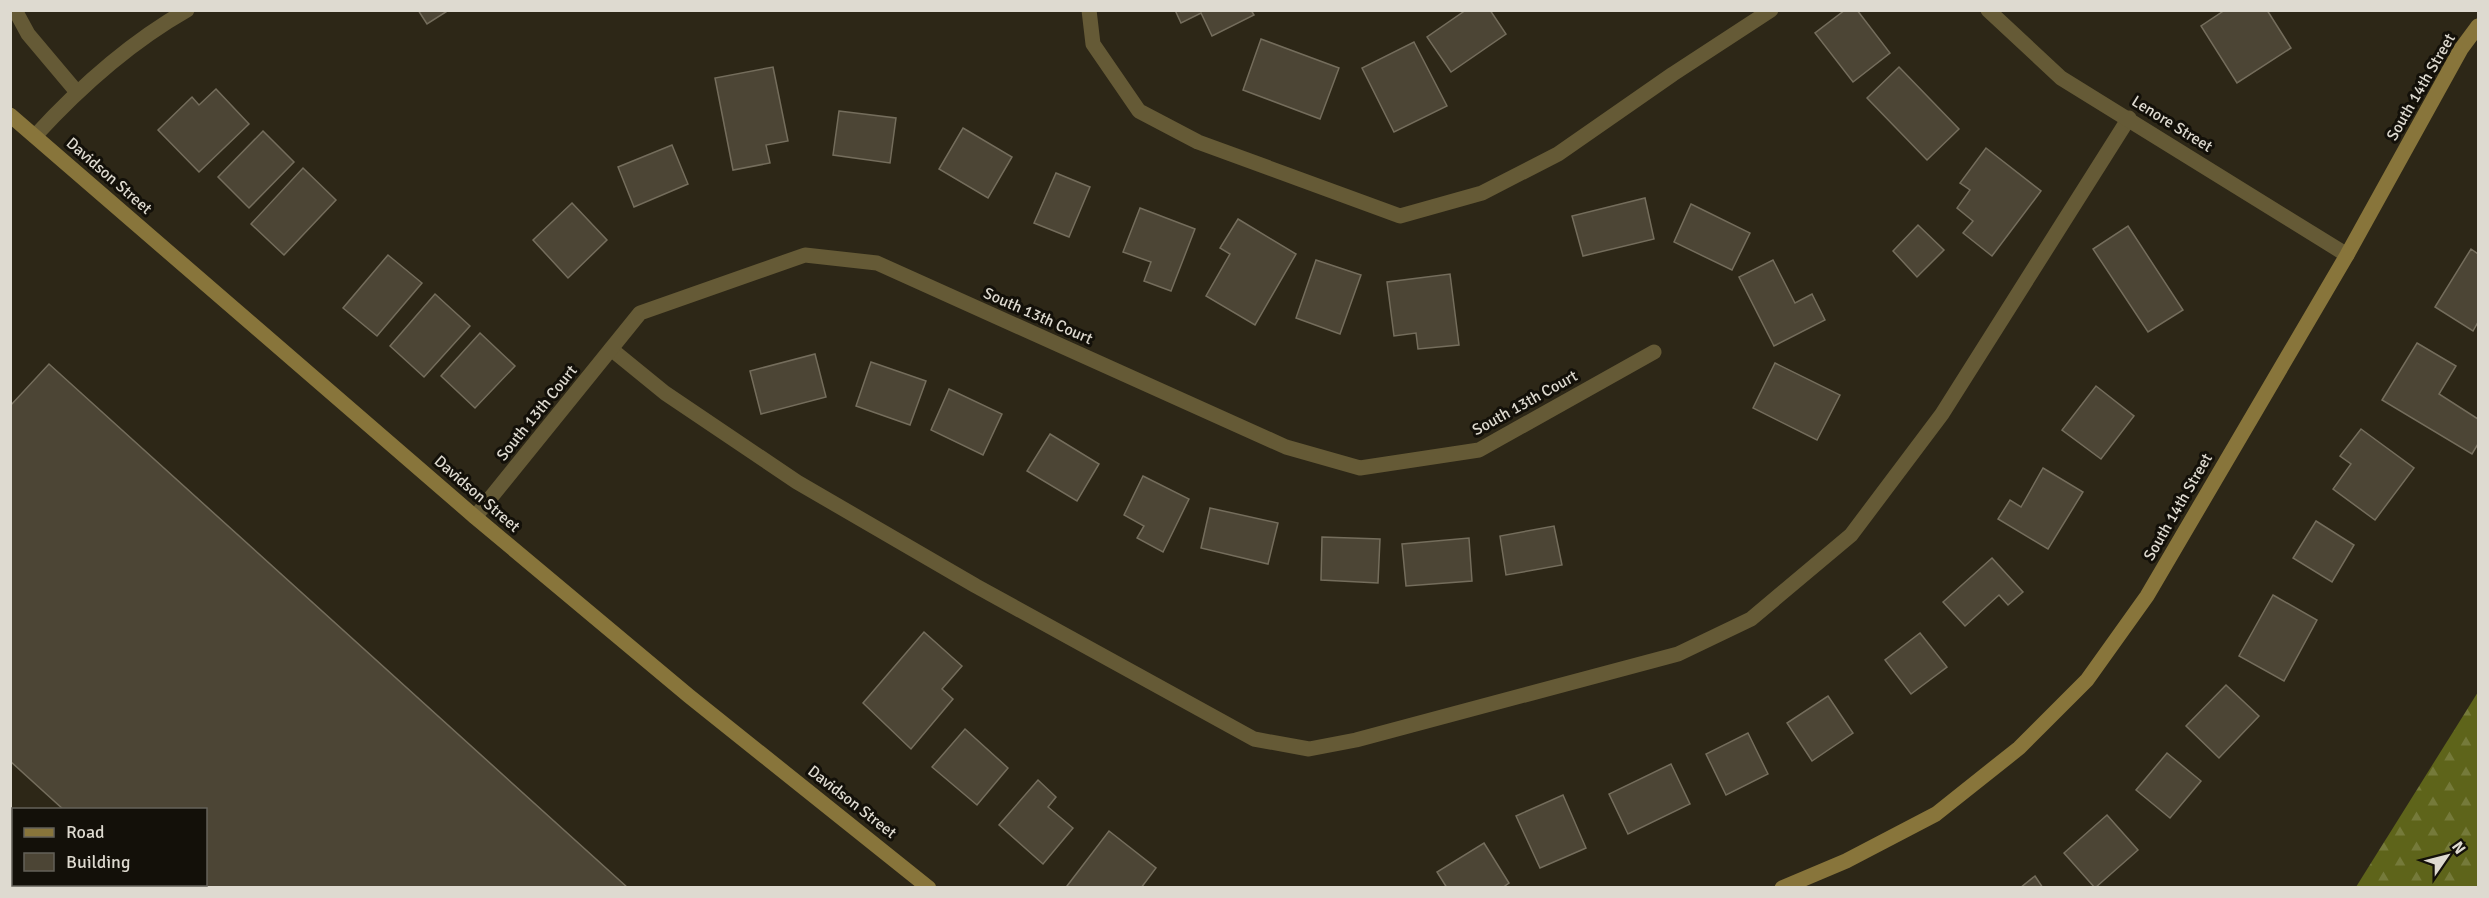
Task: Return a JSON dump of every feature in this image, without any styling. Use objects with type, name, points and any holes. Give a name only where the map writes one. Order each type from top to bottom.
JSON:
[{"type":"street","points":[[15,10],[28,34],[76,91]]},
{"type":"street","points":[[35,136],[76,91],[162,24],[187,10]]},
{"type":"street","points":[[1089,10],[1093,44],[1139,111],[1198,142],[1400,216],[1482,193],[1558,154],[1673,74],[1771,10]]},
{"type":"street","name":"Lenore Street","points":[[1988,10],[2061,78],[2347,255]]},
{"type":"street","name":"South 14th Street","points":[[1782,888],[1846,861],[1936,814],[2019,748],[2087,680],[2147,596],[2347,255],[2461,49],[2478,26]]},
{"type":"street","name":"Davidson Street","points":[[10,115],[475,517],[689,696],[929,888]]},
{"type":"street","points":[[611,349],[664,393],[797,482],[976,586],[1254,739],[1309,749],[1356,740],[1678,654],[1751,619],[1851,535],[1942,414],[2129,118]]},
{"type":"street","name":"South 13th Court","points":[[475,517],[640,313],[805,255],[877,263],[1286,447],[1360,468],[1479,450],[1654,352]]},
{"type":"green space","points":[[2478,692],[2478,887],[2356,887]]},
{"type":"building","points":[[418,10],[449,10],[427,24]]},
{"type":"building","points":[[1175,10],[1251,10],[1254,15],[1212,36],[1201,13],[1181,23]]},
{"type":"building","points":[[1466,10],[1490,10],[1506,34],[1451,72],[1427,37]]},
{"type":"building","points":[[1845,10],[1857,10],[1890,53],[1853,82],[1815,33]]},
{"type":"building","points":[[2225,10],[2267,10],[2291,48],[2237,83],[2201,26]]},
{"type":"building","points":[[1261,39],[1339,68],[1320,119],[1243,90]]},
{"type":"building","points":[[1414,42],[1447,106],[1394,132],[1362,68]]},
{"type":"building","points":[[773,67],[788,141],[766,145],[770,163],[733,170],[715,78]]},
{"type":"building","points":[[1899,67],[1959,129],[1927,160],[1867,98]]},
{"type":"building","points":[[216,89],[249,124],[199,172],[158,130],[192,97],[199,105]]},
{"type":"building","points":[[839,111],[896,118],[890,163],[833,155]]},
{"type":"building","points":[[963,128],[1012,157],[988,198],[939,169]]},
{"type":"building","points":[[263,131],[294,162],[249,208],[218,177]]},
{"type":"building","points":[[672,145],[688,184],[634,207],[618,167]]},
{"type":"building","points":[[1986,148],[2041,191],[1992,256],[1963,233],[1973,221],[1957,208],[1970,190],[1960,183]]},
{"type":"building","points":[[303,168],[336,200],[284,255],[251,224]]},
{"type":"building","points":[[1056,173],[1090,187],[1069,237],[1034,223]]},
{"type":"building","points":[[1645,198],[1654,239],[1583,256],[1572,216]]},
{"type":"building","points":[[572,203],[607,240],[568,278],[533,240]]},
{"type":"building","points":[[1691,204],[1750,233],[1732,270],[1674,242]]},
{"type":"building","points":[[1140,208],[1195,229],[1171,291],[1144,281],[1151,262],[1123,252]]},
{"type":"building","points":[[1238,219],[1296,254],[1255,325],[1206,296],[1230,254],[1220,248]]},
{"type":"building","points":[[1918,225],[1944,250],[1917,277],[1893,251]]},
{"type":"building","points":[[2128,226],[2183,310],[2148,332],[2093,249]]},
{"type":"building","points":[[2471,249],[2478,254],[2478,322],[2473,331],[2435,307]]},
{"type":"building","points":[[388,255],[422,283],[377,336],[343,308]]},
{"type":"building","points":[[1316,260],[1361,275],[1340,334],[1296,318]]},
{"type":"building","points":[[1773,260],[1795,303],[1812,294],[1825,320],[1774,346],[1739,277]]},
{"type":"building","points":[[1450,274],[1459,345],[1418,349],[1416,333],[1394,336],[1387,282]]},
{"type":"building","points":[[435,294],[470,326],[424,377],[390,346]]},
{"type":"building","points":[[480,333],[515,366],[475,408],[441,376]]},
{"type":"building","points":[[2417,343],[2456,366],[2439,394],[2478,419],[2478,444],[2472,454],[2382,400]]},
{"type":"building","points":[[815,354],[826,397],[761,414],[750,371]]},
{"type":"building","points":[[871,362],[926,381],[910,425],[856,406]]},
{"type":"building","points":[[1775,363],[1840,395],[1817,440],[1753,408]]},
{"type":"building","points":[[49,364],[628,888],[150,888],[148,886],[207,886],[207,808],[62,808],[10,761],[10,406]]},
{"type":"building","points":[[2096,386],[2134,416],[2101,459],[2062,430]]},
{"type":"building","points":[[949,389],[1002,414],[983,455],[931,430]]},
{"type":"building","points":[[2361,429],[2414,468],[2375,520],[2333,489],[2351,464],[2340,456]]},
{"type":"building","points":[[1050,434],[1099,464],[1077,501],[1027,471]]},
{"type":"building","points":[[2043,468],[2083,492],[2048,549],[1998,519],[2010,500],[2021,507]]},
{"type":"building","points":[[1143,476],[1189,499],[1163,552],[1137,538],[1144,526],[1124,515]]},
{"type":"building","points":[[1210,508],[1278,523],[1268,564],[1201,548]]},
{"type":"building","points":[[2316,521],[2354,545],[2332,582],[2293,558]]},
{"type":"building","points":[[1554,526],[1562,565],[1506,575],[1500,536]]},
{"type":"building","points":[[1322,537],[1380,539],[1378,583],[1321,580]]},
{"type":"building","points":[[1469,538],[1472,581],[1406,586],[1402,544]]},
{"type":"building","points":[[1992,558],[2023,592],[2008,605],[1999,595],[1965,626],[1943,602]]},
{"type":"building","points":[[2273,595],[2317,620],[2284,681],[2239,656]]},
{"type":"building","points":[[924,632],[962,666],[942,689],[953,699],[911,749],[863,703]]},
{"type":"building","points":[[1920,633],[1947,667],[1911,694],[1885,660]]},
{"type":"building","points":[[2226,685],[2259,716],[2219,758],[2186,726]]},
{"type":"building","points":[[1828,696],[1853,733],[1812,761],[1787,723]]},
{"type":"building","points":[[965,729],[1008,768],[977,805],[932,767]]},
{"type":"building","points":[[1748,733],[1768,774],[1726,795],[1706,754]]},
{"type":"building","points":[[2167,753],[2201,781],[2170,818],[2136,790]]},
{"type":"building","points":[[1671,764],[1690,804],[1628,834],[1609,794]]},
{"type":"building","points":[[1038,780],[1056,797],[1048,807],[1073,828],[1043,864],[999,825]]},
{"type":"building","points":[[1563,795],[1586,848],[1540,868],[1516,816]]},
{"type":"building","points":[[2107,815],[2138,850],[2095,888],[2064,853]]},
{"type":"building","points":[[1109,831],[1156,868],[1141,888],[1069,888],[1067,886]]},
{"type":"building","points":[[1484,843],[1509,883],[1502,888],[1447,888],[1437,872]]},
{"type":"building","points":[[2035,876],[2043,888],[2020,888]]}]
